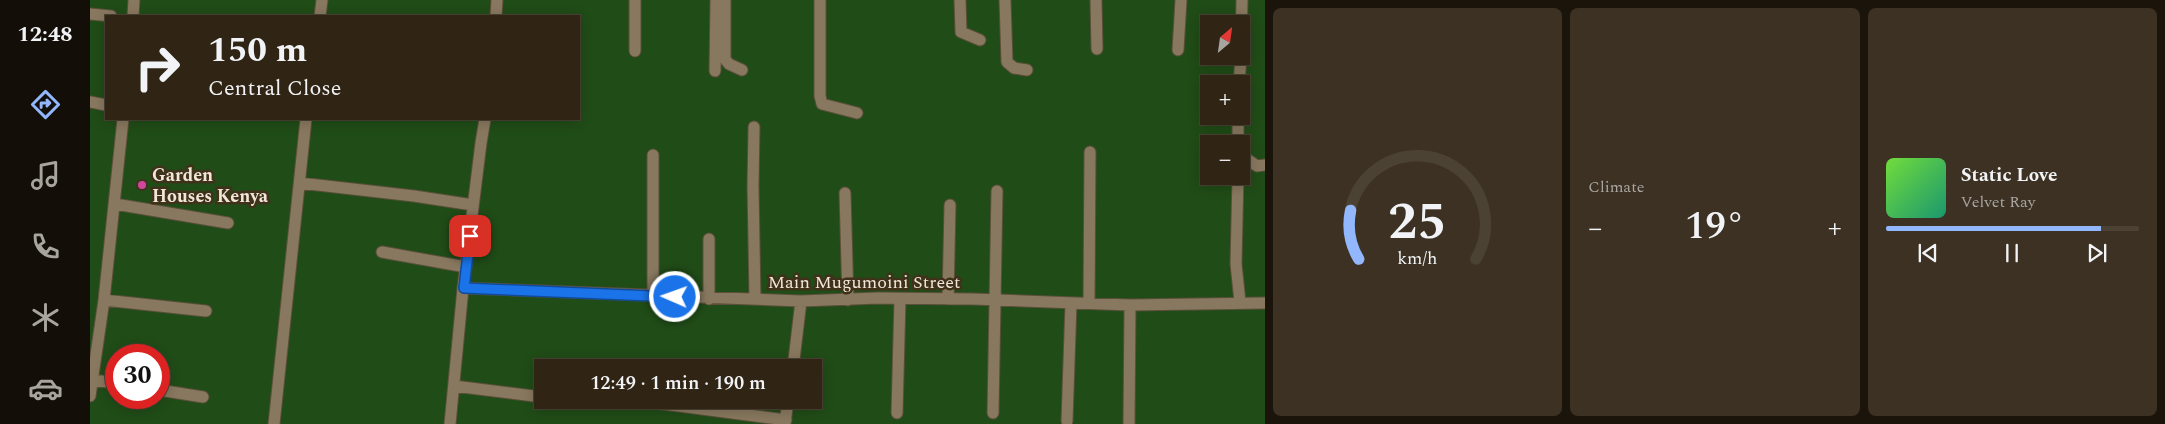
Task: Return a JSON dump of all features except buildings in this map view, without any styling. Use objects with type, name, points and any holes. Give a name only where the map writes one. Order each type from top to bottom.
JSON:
[{"type":"street","points":[[133,15],[134,0]]},
{"type":"street","points":[[320,15],[322,0]]},
{"type":"street","points":[[496,15],[497,0]]},
{"type":"street","points":[[635,0],[635,51]]},
{"type":"street","points":[[716,0],[716,71]]},
{"type":"street","points":[[725,0],[725,59],[729,64],[742,70]]},
{"type":"street","points":[[820,0],[820,96],[822,104],[857,113]]},
{"type":"street","points":[[960,0],[961,32],[980,40]]},
{"type":"street","points":[[1005,0],[1007,62],[1014,68],[1027,70]]},
{"type":"street","points":[[1096,0],[1097,48]]},
{"type":"street","points":[[1178,50],[1180,0]]},
{"type":"street","points":[[1242,0],[1242,15]]},
{"type":"street","points":[[90,14],[105,15]]},
{"type":"street","points":[[90,102],[105,105]]},
{"type":"street","points":[[90,396],[104,300],[123,120]]},
{"type":"street","points":[[274,424],[306,120]]},
{"type":"street","points":[[450,424],[466,267],[485,120]]},
{"type":"street","points":[[754,127],[754,299]]},
{"type":"street","points":[[1089,303],[1090,152]]},
{"type":"street","points":[[653,155],[653,297]]},
{"type":"street","points":[[1250,161],[1257,166],[1265,165]]},
{"type":"street","points":[[300,184],[414,196],[473,206]]},
{"type":"street","points":[[1238,185],[1236,264],[1240,302]]},
{"type":"street","points":[[993,413],[997,191]]},
{"type":"street","points":[[845,193],[848,300]]},
{"type":"street","points":[[115,204],[228,224]]},
{"type":"street","points":[[948,299],[950,205]]},
{"type":"street","points":[[709,239],[709,298]]},
{"type":"street","points":[[382,252],[466,267]]},
{"type":"street","name":"Main Mugumoini Street","points":[[464,288],[653,297],[801,301],[900,298],[1130,305],[1265,303]]},
{"type":"street","points":[[897,413],[900,298]]},
{"type":"street","points":[[104,300],[206,311]]},
{"type":"street","points":[[794,359],[801,301]]},
{"type":"street","points":[[1067,421],[1071,303]]},
{"type":"street","points":[[1129,424],[1130,305]]},
{"type":"street","points":[[93,380],[105,382]]},
{"type":"street","points":[[454,386],[534,396]]},
{"type":"street","points":[[170,392],[203,397]]},
{"type":"street","points":[[697,409],[786,422],[787,409]]},
{"type":"green space","points":[[90,0],[1265,0],[1265,424],[90,424]]},
{"type":"place","name":"Garden Houses Kenya","points":[[142,185]]},
{"type":"route","points":[[470,236],[464,288],[675,297]]}]
